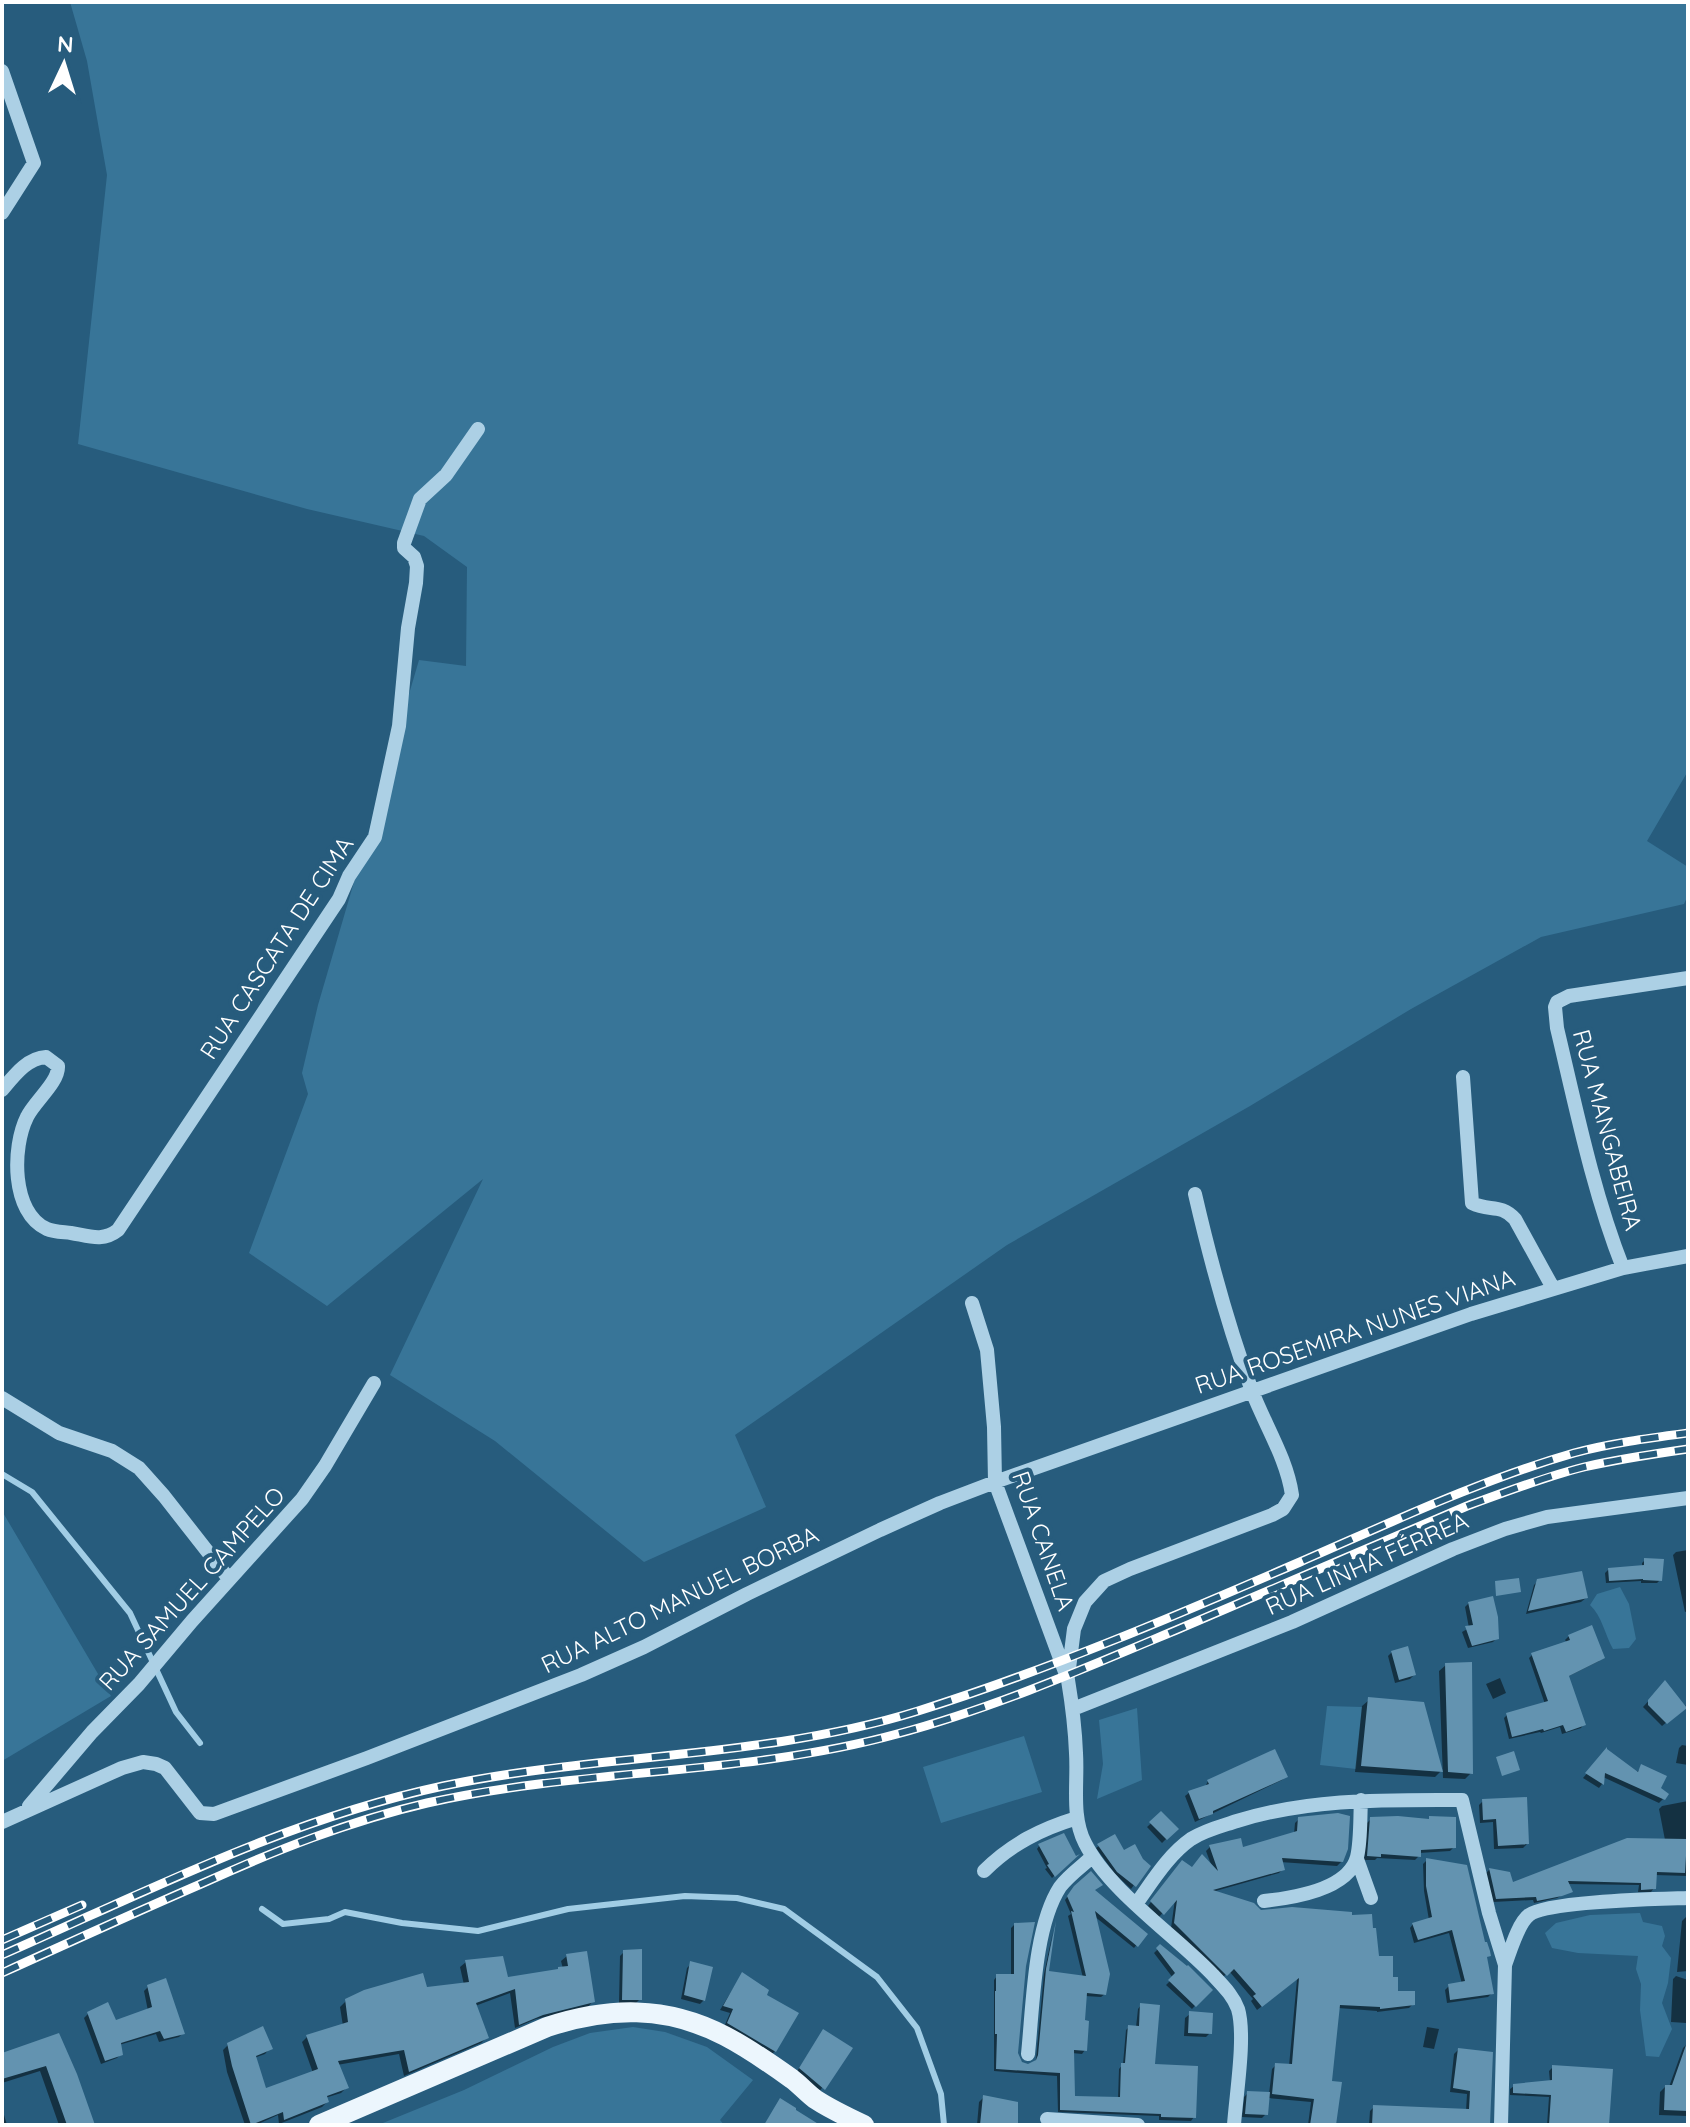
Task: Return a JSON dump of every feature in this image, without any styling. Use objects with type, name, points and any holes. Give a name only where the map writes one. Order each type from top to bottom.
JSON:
[{"type":"main road","points":[[319,2125],[547,2027],[579,2017],[617,2012],[674,2017],[727,2036],[815,2098],[864,2125]]},
{"type":"street","points":[[2,213],[34,163],[3,77]]},
{"type":"street","name":"RUA CASCATA DE CIMA","points":[[2,1090],[35,1059],[46,1057],[56,1063],[57,1076],[42,1094],[21,1133],[17,1165],[25,1207],[35,1221],[48,1230],[107,1237],[118,1230],[339,899],[349,876],[375,837],[399,726],[408,628],[416,583],[417,566],[414,557],[404,548],[404,543],[420,499],[446,475],[478,429]]},
{"type":"street","name":"RUA MANGABEIRA","points":[[1623,1268],[1590,1165],[1557,1028],[1555,1007],[1557,1002],[1569,996],[1688,978]]},
{"type":"street","points":[[1463,1077],[1472,1203],[1502,1208],[1515,1219],[1553,1288]]},
{"type":"street","points":[[1195,1194],[1205,1238],[1252,1390],[1288,1475],[1292,1495],[1283,1509],[1272,1515],[1104,1581],[1085,1602],[1074,1629],[1068,1680],[1073,1709],[1080,1834],[1092,1857],[1110,1878],[1196,1957],[1233,1997],[1240,2019],[1234,2125]]},
{"type":"street","name":"RUA ROSEMIRA NUNES VIANA","points":[[1041,1465],[1471,1314],[1623,1268],[1688,1256]]},
{"type":"street","name":"RUA CANELA","points":[[972,1303],[987,1350],[995,1482],[1068,1680]]},
{"type":"street","name":"RUA SAMUEL CAMPELO","points":[[25,1811],[302,1499],[374,1383]]},
{"type":"street","points":[[2,1398],[59,1433],[112,1451],[139,1468],[229,1579]]},
{"type":"street","name":"RUA ALTO MANUEL BORBA","points":[[25,1811],[122,1768],[143,1762],[165,1768],[200,1813],[214,1814],[581,1675],[880,1530],[940,1503],[1041,1465]]},
{"type":"street","name":"RUA LINHA FÉRREA","points":[[1073,1709],[1292,1622],[1453,1549],[1505,1529],[1547,1517],[1688,1498]]},
{"type":"street","points":[[1361,1800],[1357,1859],[1371,1898]]},
{"type":"street","points":[[1136,1904],[1170,1858],[1192,1839],[1211,1829],[1305,1804],[1361,1800],[1462,1800],[1505,1965],[1501,2125]]},
{"type":"street","points":[[2,1822],[25,1811]]},
{"type":"street","points":[[984,1871],[999,1856],[1030,1836],[1077,1818]]},
{"type":"street","points":[[1028,2054],[1044,1923],[1051,1902],[1063,1883],[1092,1857]]},
{"type":"street","points":[[1264,1901],[1293,1898],[1332,1884],[1357,1859]]},
{"type":"street","points":[[1505,1965],[1523,1921],[1534,1912],[1590,1903],[1688,1898]]},
{"type":"street","points":[[1047,2119],[1138,2125]]},
{"type":"shaded area","points":[[70,2],[1688,2],[1688,771],[1647,841],[1688,867],[1688,895],[1684,904],[1541,937],[1411,1009],[1250,1106],[1007,1245],[735,1435],[766,1507],[644,1562],[495,1441],[390,1375],[483,1179],[327,1306],[249,1253],[308,1094],[302,1073],[318,1005],[419,660],[466,666],[467,567],[424,536],[307,509],[78,444],[107,175],[87,61]]},
{"type":"shaded area","points":[[2,1511],[111,1696],[2,1761]]},
{"type":"shaded area","points":[[1620,1587],[1629,1604],[1636,1639],[1629,1648],[1613,1649],[1590,1605],[1597,1594]]},
{"type":"shaded area","points":[[1327,1706],[1362,1707],[1356,1769],[1320,1765]]},
{"type":"shaded area","points":[[1137,1708],[1142,1780],[1097,1799],[1103,1764],[1099,1720]]},
{"type":"shaded area","points":[[1024,1736],[1042,1792],[941,1823],[923,1767]]},
{"type":"shaded area","points":[[1640,1913],[1643,1922],[1662,1926],[1665,1936],[1662,1946],[1671,1958],[1662,2003],[1672,2029],[1659,2057],[1646,2056],[1640,2010],[1641,1984],[1636,1969],[1638,1956],[1578,1953],[1552,1948],[1545,1933],[1556,1923],[1590,1915]]},
{"type":"shaded area","points":[[633,2027],[665,2032],[707,2047],[753,2080],[720,2120],[724,2125],[378,2125],[464,2090],[553,2047],[590,2033]]},
{"type":"building","points":[[1644,1558],[1664,1559],[1662,1581],[1609,1581],[1608,1568],[1644,1565]]},
{"type":"building","points":[[1582,1571],[1588,1598],[1528,1611],[1537,1579]]},
{"type":"building","points":[[1519,1578],[1521,1592],[1496,1596],[1495,1581]]},
{"type":"building","points":[[1493,1596],[1499,1639],[1472,1646],[1465,1626],[1473,1625],[1468,1602]]},
{"type":"building","points":[[1592,1625],[1605,1658],[1569,1676],[1586,1725],[1566,1732],[1563,1725],[1512,1737],[1506,1713],[1548,1701],[1531,1653],[1570,1640],[1568,1635]]},
{"type":"building","points":[[1408,1646],[1416,1675],[1399,1680],[1391,1651]]},
{"type":"building","points":[[1472,1662],[1473,1774],[1448,1772],[1445,1663]]},
{"type":"building","points":[[1665,1680],[1687,1708],[1667,1724],[1648,1705],[1648,1700]]},
{"type":"building","points":[[1368,1697],[1424,1702],[1443,1772],[1361,1766]]},
{"type":"building","points":[[1607,1747],[1638,1772],[1641,1764],[1667,1776],[1661,1788],[1669,1794],[1665,1800],[1605,1773],[1604,1785],[1585,1773]]},
{"type":"building","points":[[1275,1749],[1288,1777],[1199,1819],[1188,1791],[1209,1784],[1207,1780]]},
{"type":"building","points":[[1514,1751],[1520,1770],[1502,1776],[1496,1757]]},
{"type":"building","points":[[1527,1797],[1529,1844],[1498,1846],[1496,1819],[1483,1820],[1482,1799]]},
{"type":"building","points":[[1161,1811],[1179,1829],[1167,1840],[1149,1822]]},
{"type":"building","points":[[1338,1813],[1350,1816],[1348,1849],[1343,1862],[1282,1858],[1285,1870],[1213,1890],[1254,1903],[1261,1910],[1292,1907],[1352,1912],[1352,1915],[1372,1914],[1379,1956],[1393,1956],[1393,1977],[1398,1977],[1398,1991],[1415,1991],[1415,2005],[1380,2009],[1340,2005],[1332,2081],[1342,2082],[1336,2125],[1310,2125],[1314,2099],[1272,2094],[1275,2063],[1292,2064],[1299,1978],[1262,2007],[1253,1996],[1256,1994],[1234,1969],[1227,1976],[1174,1923],[1177,1900],[1164,1915],[1150,1901],[1182,1860],[1192,1867],[1202,1854],[1218,1871],[1209,1845],[1241,1838],[1243,1847],[1297,1831],[1298,1817]]},
{"type":"building","points":[[1429,1816],[1456,1817],[1456,1848],[1421,1850],[1421,1857],[1367,1856],[1370,1817],[1429,1819]]},
{"type":"building","points":[[1064,1833],[1076,1856],[1080,1854],[1055,1877],[1038,1844]]},
{"type":"building","points":[[1115,1834],[1124,1850],[1135,1844],[1151,1866],[1136,1887],[1117,1872],[1097,1844]]},
{"type":"building","points":[[1627,1838],[1687,1839],[1685,1873],[1657,1872],[1656,1889],[1641,1890],[1641,1883],[1568,1881],[1573,1892],[1562,1896],[1537,1901],[1536,1897],[1496,1899],[1489,1868],[1510,1872],[1513,1882]]},
{"type":"building","points":[[1426,1858],[1467,1865],[1485,1942],[1490,1951],[1491,1956],[1487,1957],[1494,1994],[1450,2000],[1448,1984],[1465,1981],[1452,1930],[1418,1940],[1412,1923],[1432,1917],[1426,1886]]},
{"type":"building","points":[[1091,1871],[1103,1885],[1095,1890],[1148,1934],[1138,1947],[1095,1911],[1110,1974],[1106,1995],[1087,1993],[1087,2051],[1074,2050],[1075,2096],[1120,2097],[1121,2063],[1125,2063],[1128,2025],[1139,2026],[1140,2003],[1160,2005],[1155,2064],[1198,2066],[1196,2118],[1060,2110],[1060,2073],[996,2069],[996,1974],[1014,1974],[1014,1923],[1035,1922],[1026,1966],[1018,2053],[1022,2062],[1028,2064],[1038,2055],[1046,1969],[1056,1921],[1049,1971],[1086,1976],[1071,1911],[1074,1912],[1067,1896]]},
{"type":"building","points":[[1160,1944],[1188,1965],[1213,1990],[1196,2007],[1168,1980],[1175,1973],[1156,1948]]},
{"type":"building","points":[[642,1949],[642,2000],[622,2000],[623,1950]]},
{"type":"building","points":[[587,1951],[595,2002],[543,2015],[519,2025],[515,1989],[476,2003],[489,2038],[409,2072],[404,2050],[338,2061],[349,2088],[327,2096],[329,2102],[284,2120],[283,2112],[251,2125],[227,2043],[263,2026],[273,2049],[256,2056],[266,2088],[318,2069],[306,2035],[348,2022],[345,1999],[364,1990],[423,1973],[427,1987],[469,1982],[465,1960],[503,1956],[508,1977],[558,1969],[568,1966],[566,1954]]},
{"type":"building","points":[[690,1961],[713,1967],[705,2001],[684,1995]]},
{"type":"building","points":[[742,1972],[769,1990],[767,1995],[799,2013],[776,2052],[727,2023],[733,2009],[723,2006]]},
{"type":"building","points":[[166,1978],[185,2034],[164,2039],[160,2031],[121,2043],[123,2055],[105,2061],[87,2012],[108,2002],[116,2020],[152,2007],[147,1985]]},
{"type":"building","points":[[1189,2011],[1213,2013],[1212,2034],[1188,2033]]},
{"type":"building","points":[[823,2029],[853,2048],[825,2090],[799,2068]]},
{"type":"building","points":[[59,2033],[95,2125],[67,2125],[46,2066],[2,2079],[2,2053]]},
{"type":"building","points":[[1686,2045],[1688,2111],[1664,2110],[1665,2085],[1672,2085]]},
{"type":"building","points":[[1458,2048],[1493,2052],[1490,2125],[1372,2125],[1373,2105],[1469,2109],[1470,2091],[1453,2088]]},
{"type":"building","points":[[1552,2065],[1613,2069],[1609,2125],[1549,2125],[1551,2095],[1513,2093],[1513,2084],[1552,2080]]},
{"type":"building","points":[[1247,2091],[1270,2092],[1268,2115],[1245,2114]]},
{"type":"building","points":[[983,2095],[1018,2102],[1018,2125],[980,2125]]},
{"type":"building","points":[[780,2098],[796,2110],[820,2125],[764,2125]]},
{"type":"waterway","points":[[2,1474],[32,1492],[130,1613],[176,1712],[200,1743]]},
{"type":"waterway","points":[[262,1909],[283,1924],[329,1919],[345,1912],[402,1923],[478,1931],[568,1909],[685,1896],[737,1898],[784,1909],[877,1977],[917,2028],[941,2094],[944,2125]]},
{"type":"railway","points":[[2,1955],[218,1859],[329,1817],[385,1800],[502,1775],[801,1738],[860,1727],[918,1711],[1111,1641],[1504,1476],[1588,1449],[1688,1433]]},
{"type":"railway","points":[[2,1973],[256,1860],[312,1838],[427,1803],[544,1783],[781,1758],[839,1748],[933,1724],[1040,1686],[1467,1506],[1584,1467],[1688,1449]]},
{"type":"railway","points":[[2,1940],[82,1905]]}]
